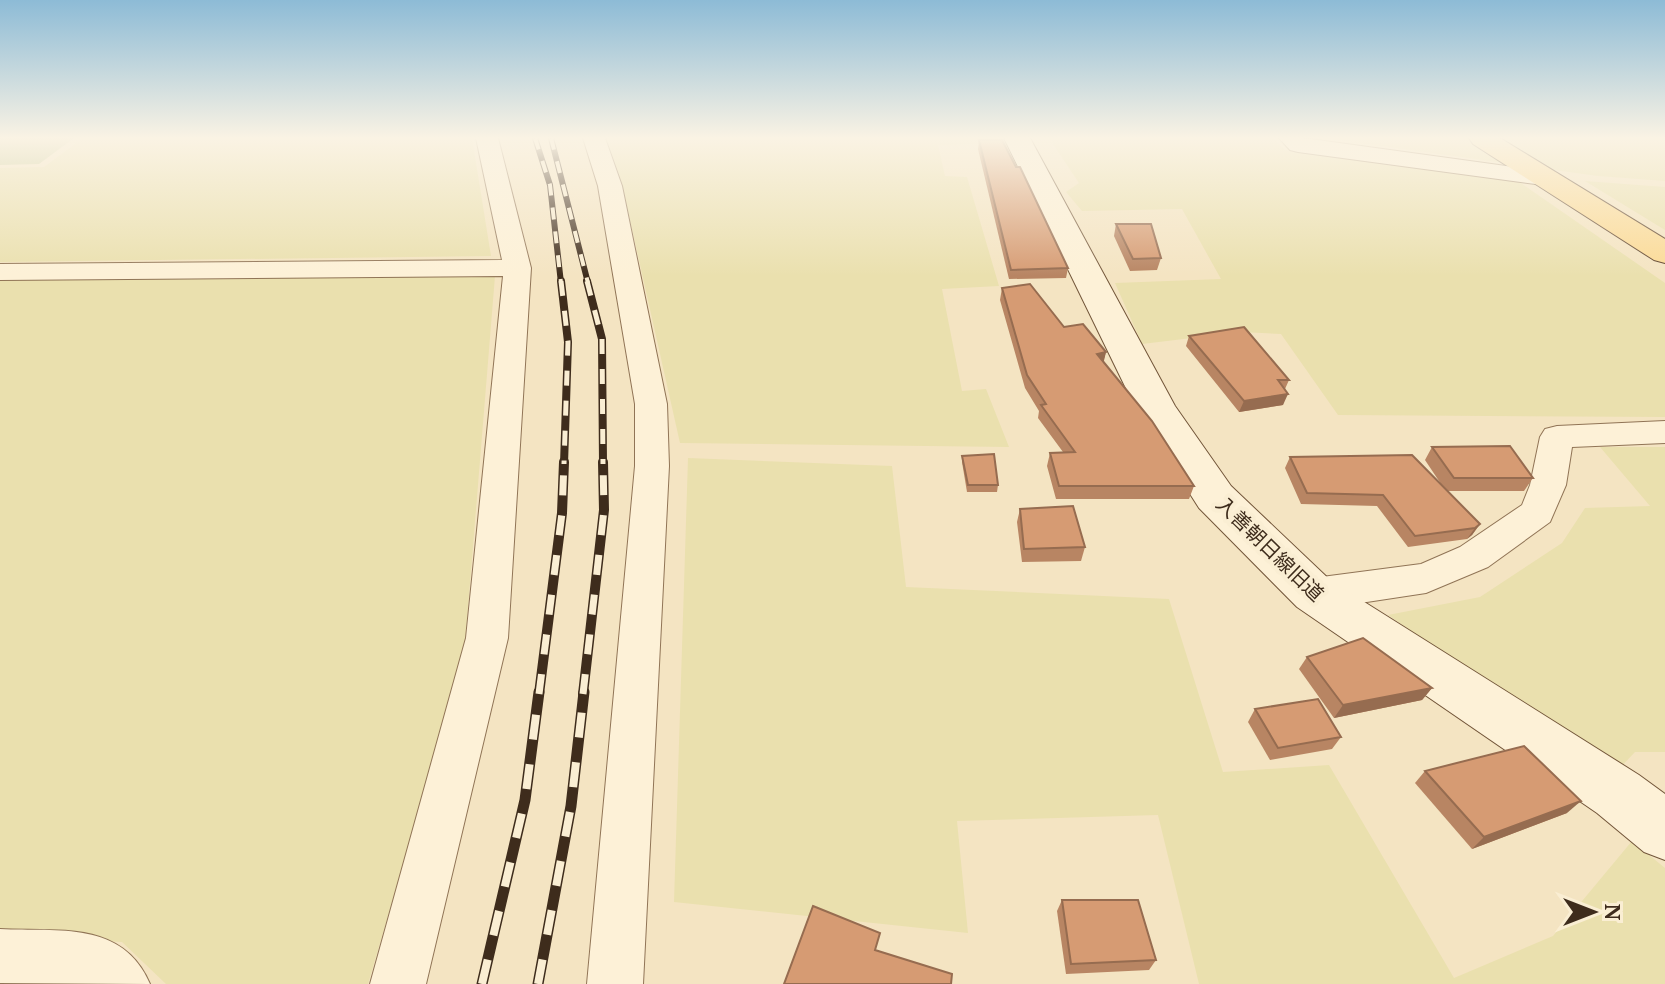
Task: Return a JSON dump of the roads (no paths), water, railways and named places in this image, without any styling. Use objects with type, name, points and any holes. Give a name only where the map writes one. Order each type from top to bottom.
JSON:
[{"type":"main road","points":[[1558,184],[1665,253]]},
{"type":"street","points":[[398,984],[487,638],[517,268],[498,184]]},
{"type":"street","points":[[609,184],[651,404],[652,466],[615,984]]},
{"type":"street","name":"入善朝日線旧道","points":[[1041,184],[1156,409],[1215,497],[1314,594],[1618,794],[1665,831]]},
{"type":"street","points":[[0,272],[517,268]]},
{"type":"street","points":[[1314,594],[1426,578],[1474,557],[1537,513],[1548,485],[1557,437],[1665,432]]},
{"type":"street","points":[[0,956],[99,962],[122,984]]},
{"type":"railway","points":[[550,184],[561,283]]},
{"type":"railway","points":[[563,184],[588,283]]},
{"type":"railway","points":[[561,281],[568,342],[564,464]]},
{"type":"railway","points":[[587,281],[602,339],[603,464]]},
{"type":"railway","points":[[539,694],[562,513],[564,462]]},
{"type":"railway","points":[[583,694],[604,510],[603,462]]},
{"type":"railway","points":[[482,984],[525,800],[539,692]]},
{"type":"railway","points":[[538,984],[571,806],[584,692]]}]
